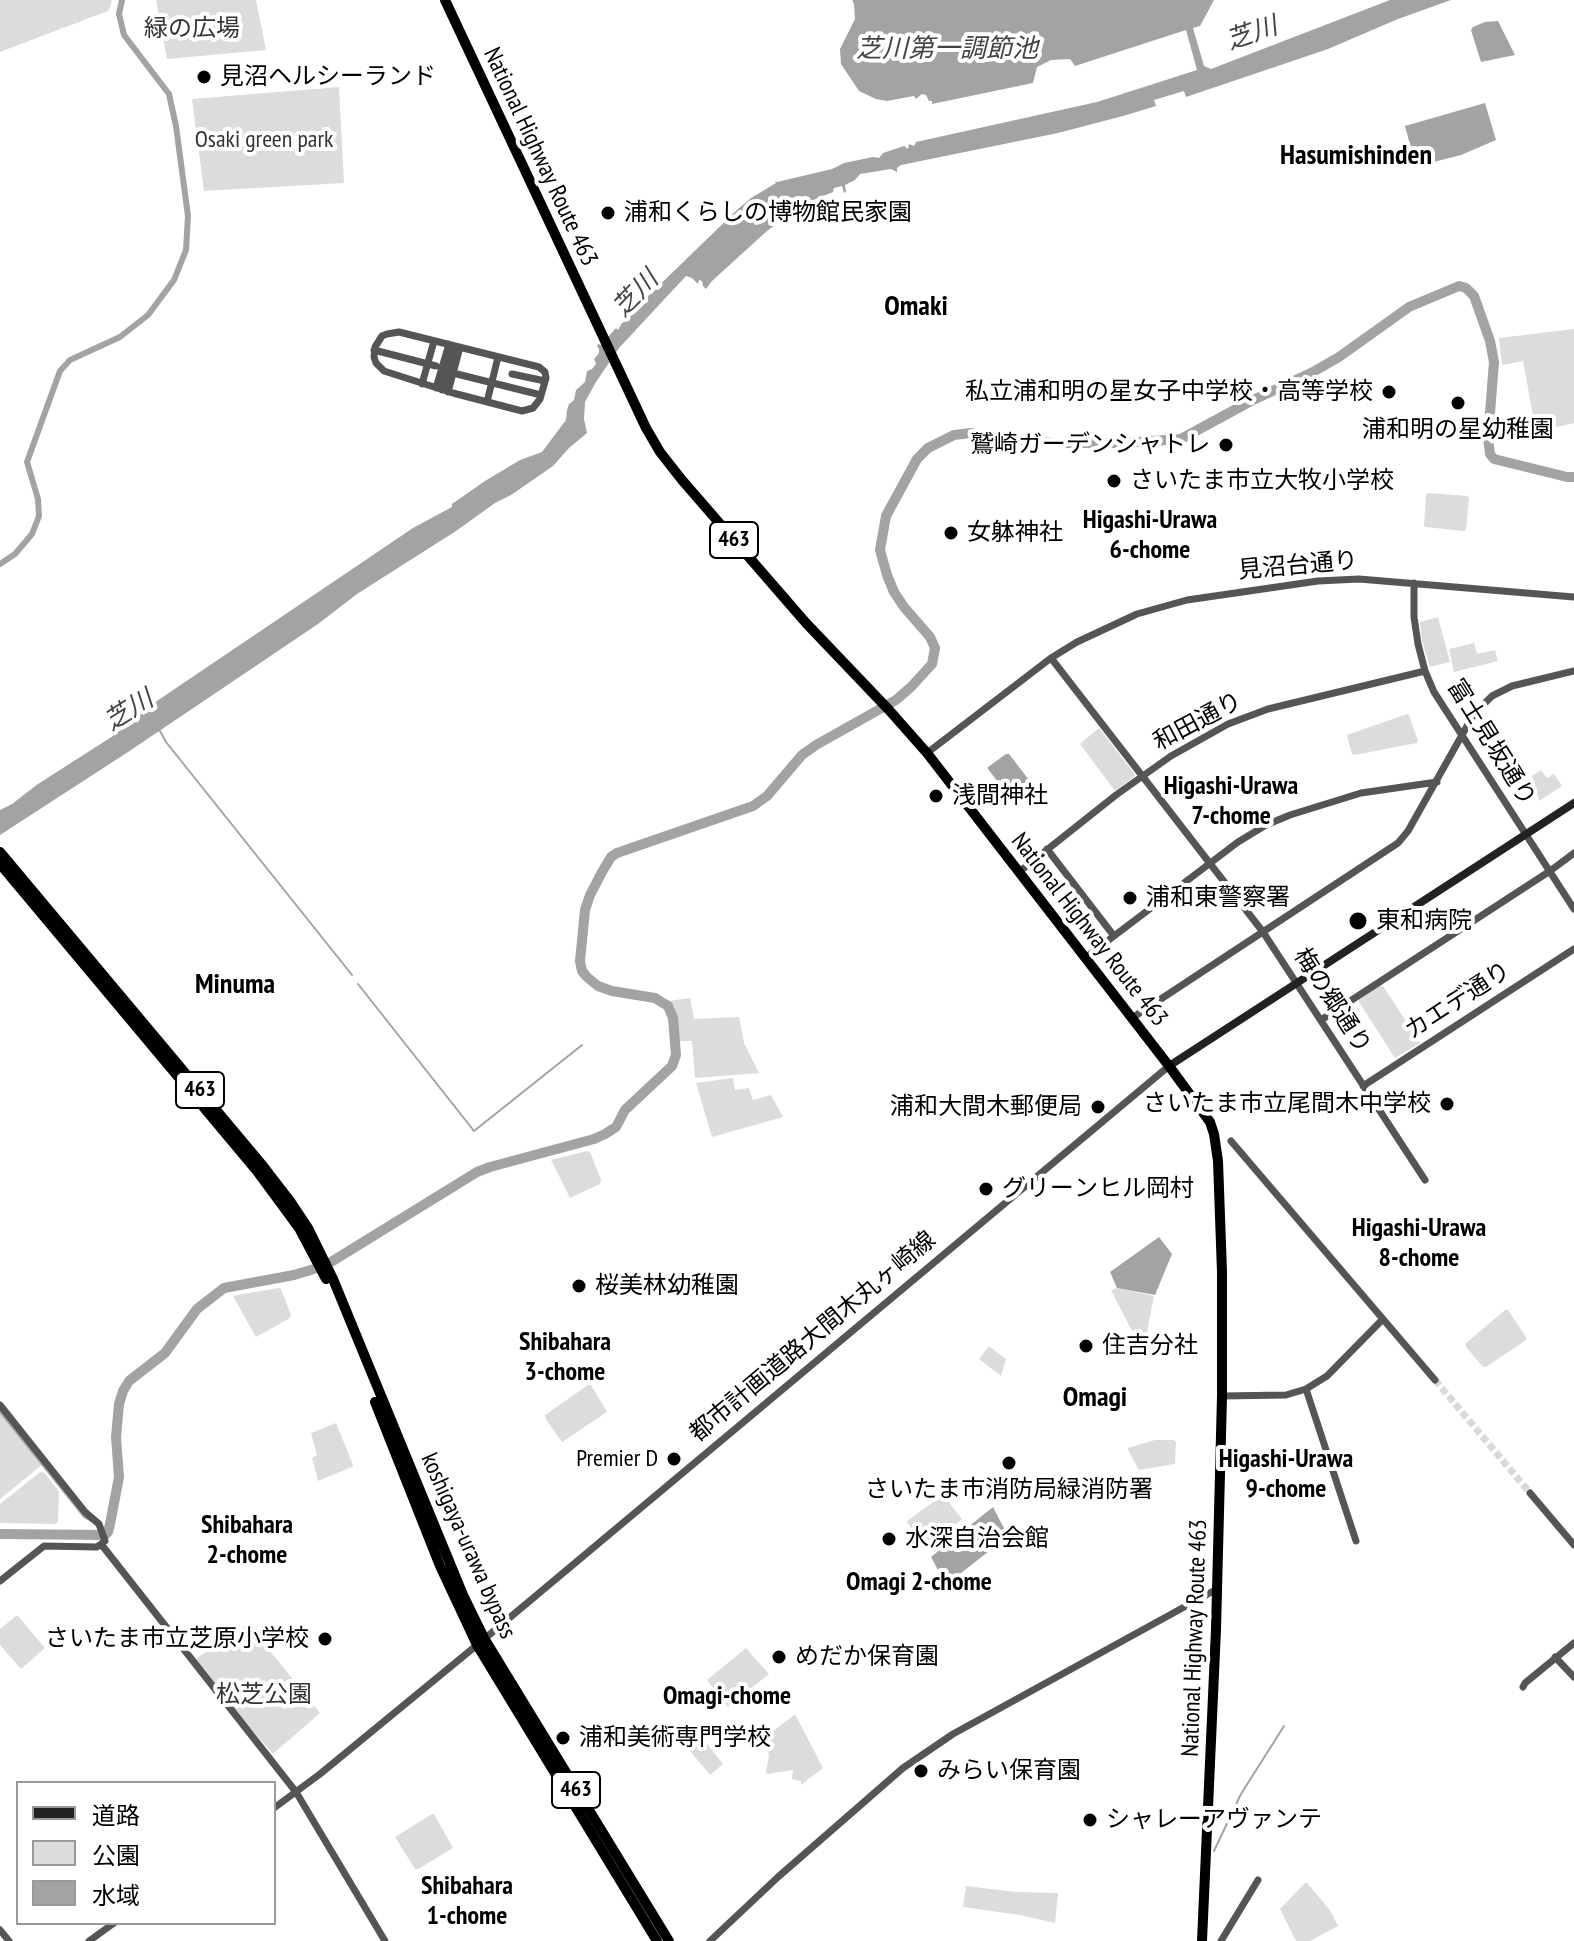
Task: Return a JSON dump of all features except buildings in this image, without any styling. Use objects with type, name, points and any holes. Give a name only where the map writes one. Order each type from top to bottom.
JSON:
[{"type":"highway","name":"National Highway Route 463","points":[[445,0],[646,428],[670,466],[806,623],[927,753],[1210,1122],[1216,1142],[1222,1272],[1222,1396],[1202,1941]]},
{"type":"highway","name":"463","points":[[0,852],[290,1201],[322,1254],[360,1353]]},
{"type":"highway","name":"463","points":[[0,864],[274,1192],[299,1228],[360,1353]]},
{"type":"highway","name":"koshigaya-urawa bypass","points":[[360,1353],[440,1566],[480,1642],[657,1941]]},
{"type":"highway","name":"koshigaya-urawa bypass","points":[[480,1642],[669,1941]]},
{"type":"main road","points":[[1169,1066],[1574,803]]},
{"type":"street","points":[[394,332],[434,341],[542,369],[546,375],[536,405],[526,411],[487,402],[384,371],[376,363],[374,350],[378,340],[387,334],[394,332]]},
{"type":"street","points":[[422,384],[432,365],[434,341]]},
{"type":"street","points":[[442,390],[453,373],[454,346]]},
{"type":"street","points":[[442,390],[454,346]]},
{"type":"street","points":[[374,350],[432,365]]},
{"type":"street","points":[[487,402],[498,357]]},
{"type":"street","points":[[508,387],[515,361]]},
{"type":"street","points":[[453,373],[541,395]]},
{"type":"street","points":[[512,374],[545,381]]},
{"type":"street","name":"見沼台通り","points":[[927,753],[1051,658],[1108,626],[1187,600],[1332,580],[1372,580],[1574,597]]},
{"type":"street","name":"富士見坂通り","points":[[1414,583],[1415,631],[1425,671],[1439,701],[1574,909]]},
{"type":"street","name":"梅の郷通り","points":[[1051,658],[1263,932],[1425,1180]]},
{"type":"street","name":"和田通り","points":[[1019,872],[1171,756],[1228,724],[1268,709],[1425,671]]},
{"type":"street","points":[[1132,1018],[1398,843],[1478,710],[1492,696],[1512,686],[1574,671]]},
{"type":"street","points":[[1085,958],[1252,833],[1290,815],[1361,793],[1437,782]]},
{"type":"street","points":[[1047,849],[1114,936]]},
{"type":"street","points":[[1321,1020],[1574,853]]},
{"type":"street","name":"カエデ通り","points":[[1363,1086],[1574,949]]},
{"type":"street","name":"都市計画道路大間木丸ヶ崎線","points":[[276,1807],[480,1642],[1169,1066]]},
{"type":"street","points":[[1231,1141],[1435,1380]]},
{"type":"street","points":[[1222,1396],[1286,1395],[1306,1389],[1327,1376],[1382,1320]]},
{"type":"street","points":[[1306,1389],[1356,1541]]},
{"type":"street","points":[[0,1405],[85,1512],[99,1524],[103,1543],[296,1792],[385,1941]]},
{"type":"street","points":[[1530,1493],[1574,1545]]},
{"type":"street","points":[[0,1581],[44,1546],[97,1547],[103,1543]]},
{"type":"street","points":[[710,1941],[903,1768],[953,1734],[1217,1589]]},
{"type":"street","points":[[1523,1687],[1574,1643]]},
{"type":"street","points":[[1555,1657],[1574,1677]]},
{"type":"street","points":[[1221,1941],[1258,1880]]},
{"type":"street","points":[[89,1941],[111,1925]]},
{"type":"street","points":[[0,1930],[9,1941]]},
{"type":"green space","points":[[0,0],[112,0],[109,10],[105,12],[0,52]]},
{"type":"green space","name":"緑の広場","points":[[156,0],[256,0],[266,50],[167,59]]},
{"type":"green space","name":"Osaki green park","points":[[339,87],[344,183],[204,191],[192,99]]},
{"type":"green space","points":[[1574,329],[1574,423],[1536,432],[1523,361],[1502,365],[1499,338]]},
{"type":"green space","points":[[1428,493],[1469,498],[1464,531],[1424,526]]},
{"type":"green space","points":[[1438,617],[1450,662],[1430,667],[1420,622]]},
{"type":"green space","points":[[1474,643],[1477,654],[1495,650],[1498,661],[1454,672],[1449,649]]},
{"type":"green space","points":[[1407,714],[1417,743],[1352,754],[1347,735]]},
{"type":"green space","points":[[1099,728],[1134,773],[1134,777],[1115,791],[1080,744]]},
{"type":"green space","points":[[1541,770],[1547,778],[1554,774],[1562,786],[1539,801],[1532,776]]},
{"type":"green space","points":[[1383,986],[1420,1043],[1395,1058],[1359,1002]]},
{"type":"green space","points":[[690,998],[694,1019],[739,1017],[744,1043],[759,1073],[695,1078],[692,1041],[679,1041],[676,1020],[668,1001]]},
{"type":"green space","points":[[733,1078],[735,1090],[749,1088],[753,1100],[771,1095],[783,1117],[712,1137],[696,1083]]},
{"type":"green space","points":[[590,1152],[600,1184],[570,1198],[551,1160]]},
{"type":"green space","points":[[1116,1288],[1154,1296],[1147,1332],[1131,1329],[1111,1290]]},
{"type":"green space","points":[[281,1289],[290,1318],[256,1337],[233,1296]]},
{"type":"green space","points":[[1508,1310],[1526,1340],[1483,1367],[1465,1344]]},
{"type":"green space","points":[[989,1346],[1006,1359],[1001,1376],[979,1359]]},
{"type":"green space","points":[[591,1385],[607,1412],[562,1442],[545,1415]]},
{"type":"green space","points":[[0,1410],[43,1464],[0,1499]]},
{"type":"green space","points":[[336,1423],[353,1465],[318,1481],[312,1458],[317,1455],[311,1433]]},
{"type":"green space","points":[[1155,1440],[1176,1442],[1175,1464],[1139,1470],[1128,1448]]},
{"type":"green space","points":[[40,1472],[45,1473],[59,1492],[56,1524],[0,1523],[0,1504]]},
{"type":"green space","points":[[943,1495],[962,1519],[926,1548],[907,1521]]},
{"type":"green space","points":[[16,1616],[45,1648],[21,1669],[0,1645],[0,1629]]},
{"type":"green space","name":"松芝公園","points":[[246,1625],[320,1713],[274,1753],[197,1661],[197,1658]]},
{"type":"green space","points":[[746,1648],[769,1674],[728,1707],[707,1680]]},
{"type":"green space","points":[[794,1715],[823,1768],[801,1785],[801,1781],[792,1779],[793,1770],[767,1774],[769,1755],[762,1743]]},
{"type":"green space","points":[[704,1740],[723,1764],[710,1775],[690,1751]]},
{"type":"green space","points":[[432,1814],[453,1848],[415,1869],[395,1837]]},
{"type":"green space","points":[[1305,1883],[1330,1910],[1338,1926],[1310,1941],[1296,1941],[1280,1909]]},
{"type":"green space","points":[[966,1886],[1058,1893],[1055,1923],[963,1907]]},
{"type":"water","name":"芝川第一調節池","points":[[852,0],[1214,0],[1200,26],[1193,28],[1204,66],[1211,69],[1390,0],[1451,0],[1328,49],[1186,97],[1184,91],[1154,100],[1156,106],[1123,116],[1058,133],[901,165],[897,172],[891,169],[860,174],[845,185],[846,192],[842,186],[834,188],[833,192],[803,204],[767,231],[706,289],[702,281],[699,280],[698,284],[686,276],[619,348],[585,402],[587,433],[553,466],[0,835],[0,810],[113,736],[148,707],[413,528],[452,507],[485,481],[520,460],[542,452],[566,420],[569,404],[574,400],[576,390],[585,382],[587,371],[596,364],[594,359],[599,353],[598,344],[601,345],[616,328],[618,330],[642,302],[738,209],[775,181],[832,169],[844,163],[879,158],[883,153],[904,146],[908,149],[909,144],[914,146],[916,142],[1097,102],[1197,70],[1186,30],[1075,66],[1070,59],[1051,60],[1037,67],[1033,83],[932,104],[922,94],[916,99],[914,96],[887,101],[876,99],[859,91],[841,64],[840,49],[855,19]]},
{"type":"water","points":[[1498,21],[1515,55],[1481,62],[1471,30],[1485,22]]},
{"type":"water","points":[[1485,103],[1496,140],[1461,155],[1426,164],[1415,163],[1405,126]]},
{"type":"water","points":[[1006,754],[1029,780],[1008,795],[988,769]]},
{"type":"water","points":[[1159,1237],[1172,1254],[1155,1295],[1117,1288],[1110,1272]]},
{"type":"water","points":[[993,1507],[1008,1536],[946,1585],[931,1557]]},
{"type":"waterway","points":[[0,564],[15,554],[32,534],[39,516],[38,499],[27,462],[60,371],[70,360],[120,337],[148,315],[174,280],[186,250],[188,216],[169,94],[124,35],[119,14],[122,0]]},
{"type":"waterway","points":[[331,1262],[477,1172],[605,1134],[616,1127],[625,1110],[672,1066],[676,1055],[673,1018],[668,1006],[655,998],[598,986],[582,971],[580,961],[585,910],[590,895],[611,857],[753,806],[767,796],[802,755],[896,700],[932,664],[935,648],[930,637],[894,592],[880,550],[886,516],[917,459],[928,448],[954,435],[971,433],[1054,443],[1181,439],[1339,357],[1409,307],[1459,286],[1474,296],[1494,362],[1488,438],[1490,454],[1494,459],[1574,477]]},
{"type":"waterway","points":[[160,731],[352,975]]},
{"type":"waterway","points":[[358,984],[474,1131],[582,1045]]},
{"type":"waterway","points":[[0,1534],[105,1535],[119,1477],[116,1437],[119,1404],[129,1381],[165,1353],[197,1309],[224,1288],[314,1269]]},
{"type":"waterway","points":[[0,1412],[84,1517],[91,1521]]},
{"type":"waterway","points":[[1214,1851],[1241,1794],[1284,1726]]},
{"type":"tunnel","points":[[1435,1380],[1530,1493]]},
{"type":"place","name":"見沼ヘルシーランド","points":[[204,77]]},
{"type":"place","name":"浦和くらしの博物館民家園","points":[[608,213]]},
{"type":"place","name":"私立浦和明の星女子中学校・高等学校","points":[[1389,392]]},
{"type":"place","name":"浦和明の星幼稚園","points":[[1458,403]]},
{"type":"place","name":"鷲崎ガーデンシャトレ","points":[[1226,445]]},
{"type":"place","name":"さいたま市立大牧小学校","points":[[1114,481]]},
{"type":"place","name":"女躰神社","points":[[951,533]]},
{"type":"place","name":"浅間神社","points":[[936,796]]},
{"type":"place","name":"浦和東警察署","points":[[1130,898]]},
{"type":"place","name":"東和病院","points":[[1358,921]]},
{"type":"place","name":"さいたま市立尾間木中学校","points":[[1447,1104]]},
{"type":"place","name":"浦和大間木郵便局","points":[[1098,1107]]},
{"type":"place","name":"グリーンヒル岡村","points":[[986,1189]]},
{"type":"place","name":"桜美林幼稚園","points":[[579,1286]]},
{"type":"place","name":"住吉分社","points":[[1086,1346]]},
{"type":"place","name":"Premier D","points":[[674,1459]]},
{"type":"place","name":"さいたま市消防局緑消防署","points":[[1009,1463]]},
{"type":"place","name":"水深自治会館","points":[[889,1539]]},
{"type":"place","name":"さいたま市立芝原小学校","points":[[325,1639]]},
{"type":"place","name":"めだか保育園","points":[[779,1657]]},
{"type":"place","name":"浦和美術専門学校","points":[[563,1738]]},
{"type":"place","name":"みらい保育園","points":[[921,1771]]},
{"type":"place","name":"シャレーアヴァンテ","points":[[1090,1820]]},
{"type":"district","name":"Hasumishinden","points":[[1356,156]]},
{"type":"district","name":"Omaki","points":[[916,307]]},
{"type":"district","name":"Higashi-Urawa 6-chome","points":[[1150,536]]},
{"type":"district","name":"Higashi-Urawa 7-chome","points":[[1231,802]]},
{"type":"district","name":"Minuma","points":[[235,985]]},
{"type":"district","name":"Higashi-Urawa 8-chome","points":[[1419,1244]]},
{"type":"district","name":"Shibahara 3-chome","points":[[565,1358]]},
{"type":"district","name":"Omagi","points":[[1095,1398]]},
{"type":"district","name":"Higashi-Urawa 9-chome","points":[[1286,1475]]},
{"type":"district","name":"Shibahara 2-chome","points":[[247,1541]]},
{"type":"district","name":"Omagi 2-chome","points":[[919,1583]]},
{"type":"district","name":"Omagi-chome","points":[[727,1697]]},
{"type":"district","name":"Shibahara 1-chome","points":[[467,1902]]},
{"type":"water label","name":"芝川","points":[[1252,34]]},
{"type":"water label","name":"芝川","points":[[636,294]]},
{"type":"water label","name":"芝川","points":[[129,711]]}]
